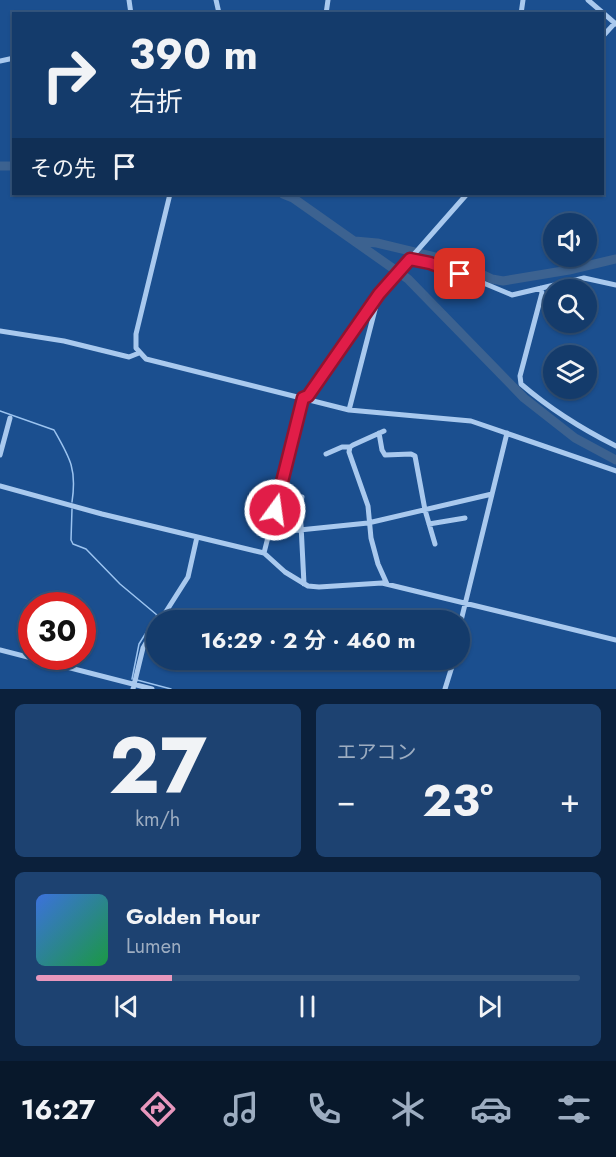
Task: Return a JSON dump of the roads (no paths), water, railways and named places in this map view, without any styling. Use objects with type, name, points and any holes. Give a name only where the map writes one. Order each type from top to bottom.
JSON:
[{"type":"street","points":[[588,0],[602,12]]},
{"type":"street","points":[[604,35],[615,23]]},
{"type":"street","points":[[170,195],[135,341],[139,352],[152,362],[349,410],[471,421],[616,471]]},
{"type":"street","points":[[303,398],[308,396],[378,296],[466,195]]},
{"type":"street","points":[[409,260],[445,267],[512,295],[584,278],[616,285]]},
{"type":"street","points":[[541,288],[542,293],[520,376],[521,384],[583,429],[616,446]]},
{"type":"street","points":[[349,410],[378,296]]},
{"type":"street","points":[[0,331],[64,341],[129,357],[139,352]]},
{"type":"street","points":[[264,553],[303,398]]},
{"type":"street","points":[[0,455],[10,418]]},
{"type":"street","points":[[326,454],[342,447],[350,447],[381,432],[381,450],[385,454],[415,456],[425,510],[435,544]]},
{"type":"street","points":[[464,610],[507,433]]},
{"type":"street","points":[[350,447],[349,452],[368,506],[368,523],[378,564],[387,584]]},
{"type":"street","points":[[0,486],[264,553],[285,572],[304,584],[319,587],[387,584],[616,640]]},
{"type":"street","points":[[270,532],[368,523],[492,494]]},
{"type":"street","points":[[302,497],[300,505],[304,584]]},
{"type":"street","points":[[429,524],[465,518]]},
{"type":"street","points":[[167,610],[188,577],[197,537]]},
{"type":"street","points":[[134,686],[146,643]]},
{"type":"street","points":[[0,650],[152,689]]},
{"type":"street","points":[[445,689],[451,670]]},
{"type":"waterway","points":[[0,166],[12,166]]},
{"type":"waterway","points":[[286,195],[408,279],[524,398],[575,438],[616,460]]},
{"type":"waterway","points":[[355,241],[377,243],[456,262],[492,279],[503,281],[569,270],[616,259]]},
{"type":"waterway","points":[[0,411],[54,430],[71,464],[74,481],[72,502]]},
{"type":"waterway","points":[[72,509],[71,540],[73,544],[86,549],[120,584],[157,615],[139,644],[132,679]]},
{"type":"waterway","points":[[137,680],[171,689]]}]
